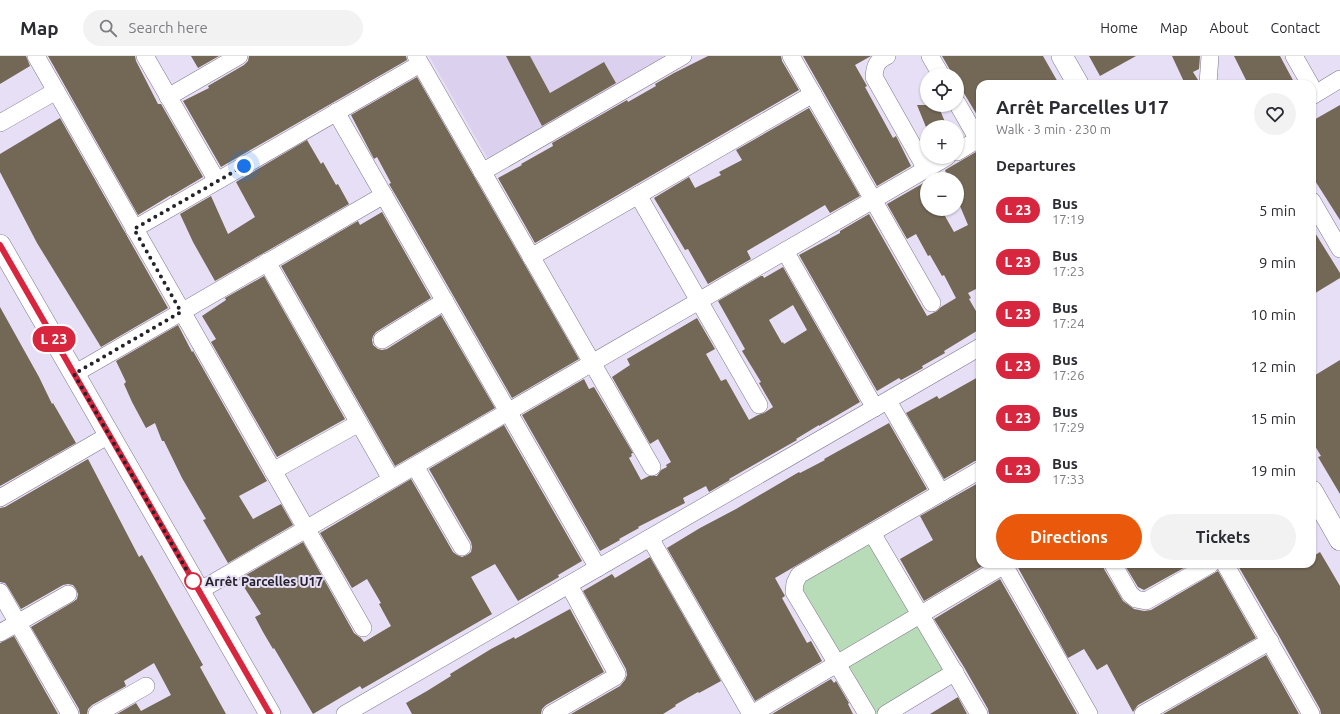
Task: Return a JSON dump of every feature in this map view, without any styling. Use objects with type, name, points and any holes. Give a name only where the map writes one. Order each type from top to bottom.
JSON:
[{"type":"street","points":[[36,56],[363,628]]},
{"type":"street","points":[[145,56],[217,181]]},
{"type":"street","points":[[168,97],[239,56]]},
{"type":"street","points":[[482,172],[683,56]]},
{"type":"street","points":[[791,56],[932,303]]},
{"type":"street","points":[[887,56],[878,60],[875,67],[874,77],[926,169]]},
{"type":"street","points":[[930,56],[937,68]]},
{"type":"street","points":[[1062,56],[1074,80]]},
{"type":"street","points":[[1208,80],[1210,56]]},
{"type":"street","points":[[1294,56],[1307,80]]},
{"type":"street","points":[[134,229],[336,112],[418,60],[652,467]]},
{"type":"street","points":[[1316,88],[1340,79]]},
{"type":"street","points":[[0,123],[56,91]]},
{"type":"street","points":[[531,257],[813,94]]},
{"type":"street","points":[[336,112],[598,568]]},
{"type":"street","points":[[962,112],[976,135]]},
{"type":"street","points":[[964,148],[976,142]]},
{"type":"street","points":[[199,591],[935,164]]},
{"type":"street","points":[[74,374],[384,195]]},
{"type":"street","points":[[638,195],[759,405]]},
{"type":"street","points":[[1316,208],[1340,249]]},
{"type":"street","points":[[0,245],[270,714]]},
{"type":"street","points":[[785,251],[881,404],[941,493]]},
{"type":"street","points":[[267,262],[391,479]]},
{"type":"street","points":[[382,340],[445,301]]},
{"type":"street","points":[[345,714],[976,349]]},
{"type":"street","points":[[273,471],[359,423]]},
{"type":"street","points":[[0,498],[109,435]]},
{"type":"street","points":[[415,466],[462,547]]},
{"type":"street","points":[[867,714],[794,592],[795,583],[799,575],[976,472]]},
{"type":"street","points":[[1316,503],[1340,540]]},
{"type":"street","points":[[872,533],[979,714]]},
{"type":"street","points":[[650,538],[751,714],[998,568]]},
{"type":"street","points":[[1007,568],[1089,714]]},
{"type":"street","points":[[1116,568],[1130,594],[1136,599],[1146,601],[1204,568]]},
{"type":"street","points":[[1228,568],[1311,714]]},
{"type":"street","points":[[551,714],[614,677],[616,674],[569,585]]},
{"type":"street","points":[[0,592],[70,714]]},
{"type":"street","points":[[0,633],[68,594]]},
{"type":"street","points":[[1143,714],[1270,641]]},
{"type":"street","points":[[886,714],[955,672]]},
{"type":"street","points":[[97,714],[146,686]]},
{"type":"shaded area","points":[[429,56],[667,56],[488,159]]},
{"type":"green space","points":[[872,539],[952,679],[892,714],[872,714],[797,582]]},
{"type":"building","points":[[0,56],[26,56],[30,66],[0,84]]},
{"type":"building","points":[[48,56],[135,56],[136,61],[158,104],[161,104],[203,177],[138,215]]},
{"type":"building","points":[[191,56],[219,56],[198,68]]},
{"type":"building","points":[[249,56],[406,56],[407,60],[221,167],[183,101],[209,88],[208,86],[244,65],[248,61]]},
{"type":"building","points":[[506,56],[530,56],[550,93],[604,62],[616,83],[542,126]]},
{"type":"building","points":[[708,56],[781,56],[782,61],[799,90],[535,243],[498,178],[553,146],[552,143],[627,100],[628,102],[656,86],[655,84],[674,73]]},
{"type":"building","points":[[803,56],[871,56],[855,65],[867,86],[865,87],[893,138],[896,136],[911,166],[877,186]]},
{"type":"building","points":[[942,56],[1043,56],[1057,80],[976,80],[976,113],[964,93],[964,68],[949,68]]},
{"type":"building","points":[[1089,56],[1136,56],[1100,76]]},
{"type":"building","points":[[1172,56],[1200,56],[1199,69],[1193,72],[1198,80],[1183,80]]},
{"type":"building","points":[[1234,56],[1280,56],[1293,80],[1246,80]]},
{"type":"building","points":[[417,77],[579,359],[512,398],[389,184],[391,183],[377,157],[374,159],[351,115]]},
{"type":"building","points":[[917,105],[920,105],[920,112],[941,112],[944,120],[923,120]]},
{"type":"building","points":[[1340,105],[1340,220],[1316,182],[1316,119]]},
{"type":"building","points":[[809,108],[860,196],[830,213],[825,205],[747,251],[751,259],[708,284],[688,249],[685,250],[654,198],[689,177],[695,188],[721,175],[719,172],[742,160],[736,150]]},
{"type":"building","points":[[60,118],[168,308],[101,347],[37,243],[0,172],[0,154]]},
{"type":"building","points":[[307,140],[321,164],[323,162],[336,185],[338,184],[349,204],[215,281],[193,242],[180,214],[211,196],[228,234],[255,217],[236,182]]},
{"type":"building","points":[[976,152],[976,289],[968,293],[971,298],[969,299],[976,311],[976,331],[944,351],[945,353],[922,366],[923,368],[901,380],[899,378],[877,391],[799,255],[840,233],[840,231],[869,214],[927,316],[937,311],[956,298],[944,275],[942,276],[930,255],[928,256],[916,234],[907,239],[887,204],[920,185],[920,216],[945,216],[954,232],[968,225],[964,216],[964,172],[946,172],[945,170],[955,164],[964,164],[964,159]]},
{"type":"building","points":[[382,212],[431,298],[376,332],[372,340],[373,345],[378,349],[387,349],[441,315],[495,408],[395,466],[281,266],[358,221],[360,225]]},
{"type":"building","points":[[1316,234],[1340,273],[1340,278],[1316,293]]},
{"type":"building","points":[[783,267],[860,402],[819,425],[796,439],[797,440],[709,492],[706,486],[683,498],[685,503],[638,527],[639,528],[600,551],[522,415],[584,379],[589,389],[594,387],[633,453],[629,458],[641,480],[649,476],[657,476],[661,470],[667,467],[666,465],[671,462],[658,439],[650,444],[612,377],[630,365],[627,359],[697,318],[715,349],[706,354],[721,381],[726,379],[749,420],[764,413],[773,407],[759,383],[761,382],[742,351],[745,349],[718,301],[761,276],[764,278]],"holes":[[[793,305],[807,330],[784,344],[769,320]]]},
{"type":"building","points":[[264,276],[345,419],[277,457],[211,342],[216,339],[202,316],[226,300],[225,298]]},
{"type":"building","points":[[0,307],[39,377],[52,404],[53,403],[76,443],[0,486]]},
{"type":"building","points":[[178,325],[192,352],[193,351],[267,481],[239,496],[253,519],[281,504],[293,525],[228,563],[203,520],[206,519],[182,478],[164,441],[162,441],[155,423],[146,428],[132,402],[124,384],[126,382],[116,361]]},
{"type":"building","points":[[1340,360],[1340,494],[1318,457],[1321,456],[1316,448],[1316,375]]},
{"type":"building","points":[[976,378],[976,461],[944,479],[906,413],[937,396],[939,399]]},
{"type":"building","points":[[889,423],[927,489],[775,578],[785,596],[782,598],[807,643],[811,641],[822,661],[755,701],[667,548],[799,472],[800,473],[825,460],[824,459]]},
{"type":"building","points":[[504,425],[582,561],[558,575],[559,577],[518,601],[495,564],[471,577],[492,614],[362,689],[360,686],[313,714],[263,632],[255,617],[261,614],[239,579],[303,542],[354,633],[364,642],[391,626],[379,604],[381,603],[367,579],[352,588],[320,533],[411,479],[453,552],[462,557],[467,555],[471,552],[471,542],[429,469]]},
{"type":"building","points":[[88,459],[139,557],[142,555],[203,665],[200,667],[226,714],[117,714],[136,703],[141,711],[171,695],[154,663],[124,681],[126,686],[92,705],[88,709],[87,714],[80,714],[79,709],[31,627],[77,599],[78,594],[76,589],[73,585],[63,585],[21,609],[5,583],[0,582],[0,508],[5,507]]},
{"type":"building","points":[[976,484],[976,568],[979,568],[924,601],[900,559],[933,540],[920,516]]},
{"type":"building","points":[[1320,552],[1340,586],[1340,714],[1321,714],[1320,709],[1239,568],[1316,568],[1316,554]]},
{"type":"building","points":[[650,557],[721,681],[675,705],[676,706],[663,714],[571,714],[620,686],[627,675],[626,669],[583,591],[612,574],[615,578]]},
{"type":"building","points":[[1018,568],[1104,568],[1123,601],[1134,609],[1144,611],[1151,610],[1218,571],[1256,638],[1138,705],[1133,712],[1107,664],[1097,670],[1084,649],[1068,658]]},
{"type":"building","points":[[1126,568],[1184,568],[1144,590],[1138,587]]},
{"type":"building","points":[[1000,579],[1077,714],[989,714],[988,709],[964,667],[934,619]]},
{"type":"building","points":[[570,609],[604,672],[546,705],[542,709],[541,714],[412,714],[406,703],[451,676],[450,674],[491,649],[514,637],[515,639]]},
{"type":"building","points":[[14,636],[58,714],[0,714],[0,643]]},
{"type":"building","points":[[1266,655],[1299,714],[1163,714]]},
{"type":"building","points":[[831,679],[834,683],[836,681],[849,703],[848,704],[853,714],[772,714]]},
{"type":"building","points":[[958,697],[967,714],[930,714]]},
{"type":"bus line","points":[[0,245],[270,714]]},
{"type":"place","name":"Arrêt Parcelles U17","points":[[193,581]]},
{"type":"route","points":[[193,581],[74,374],[181,312],[134,229],[244,166]]}]
